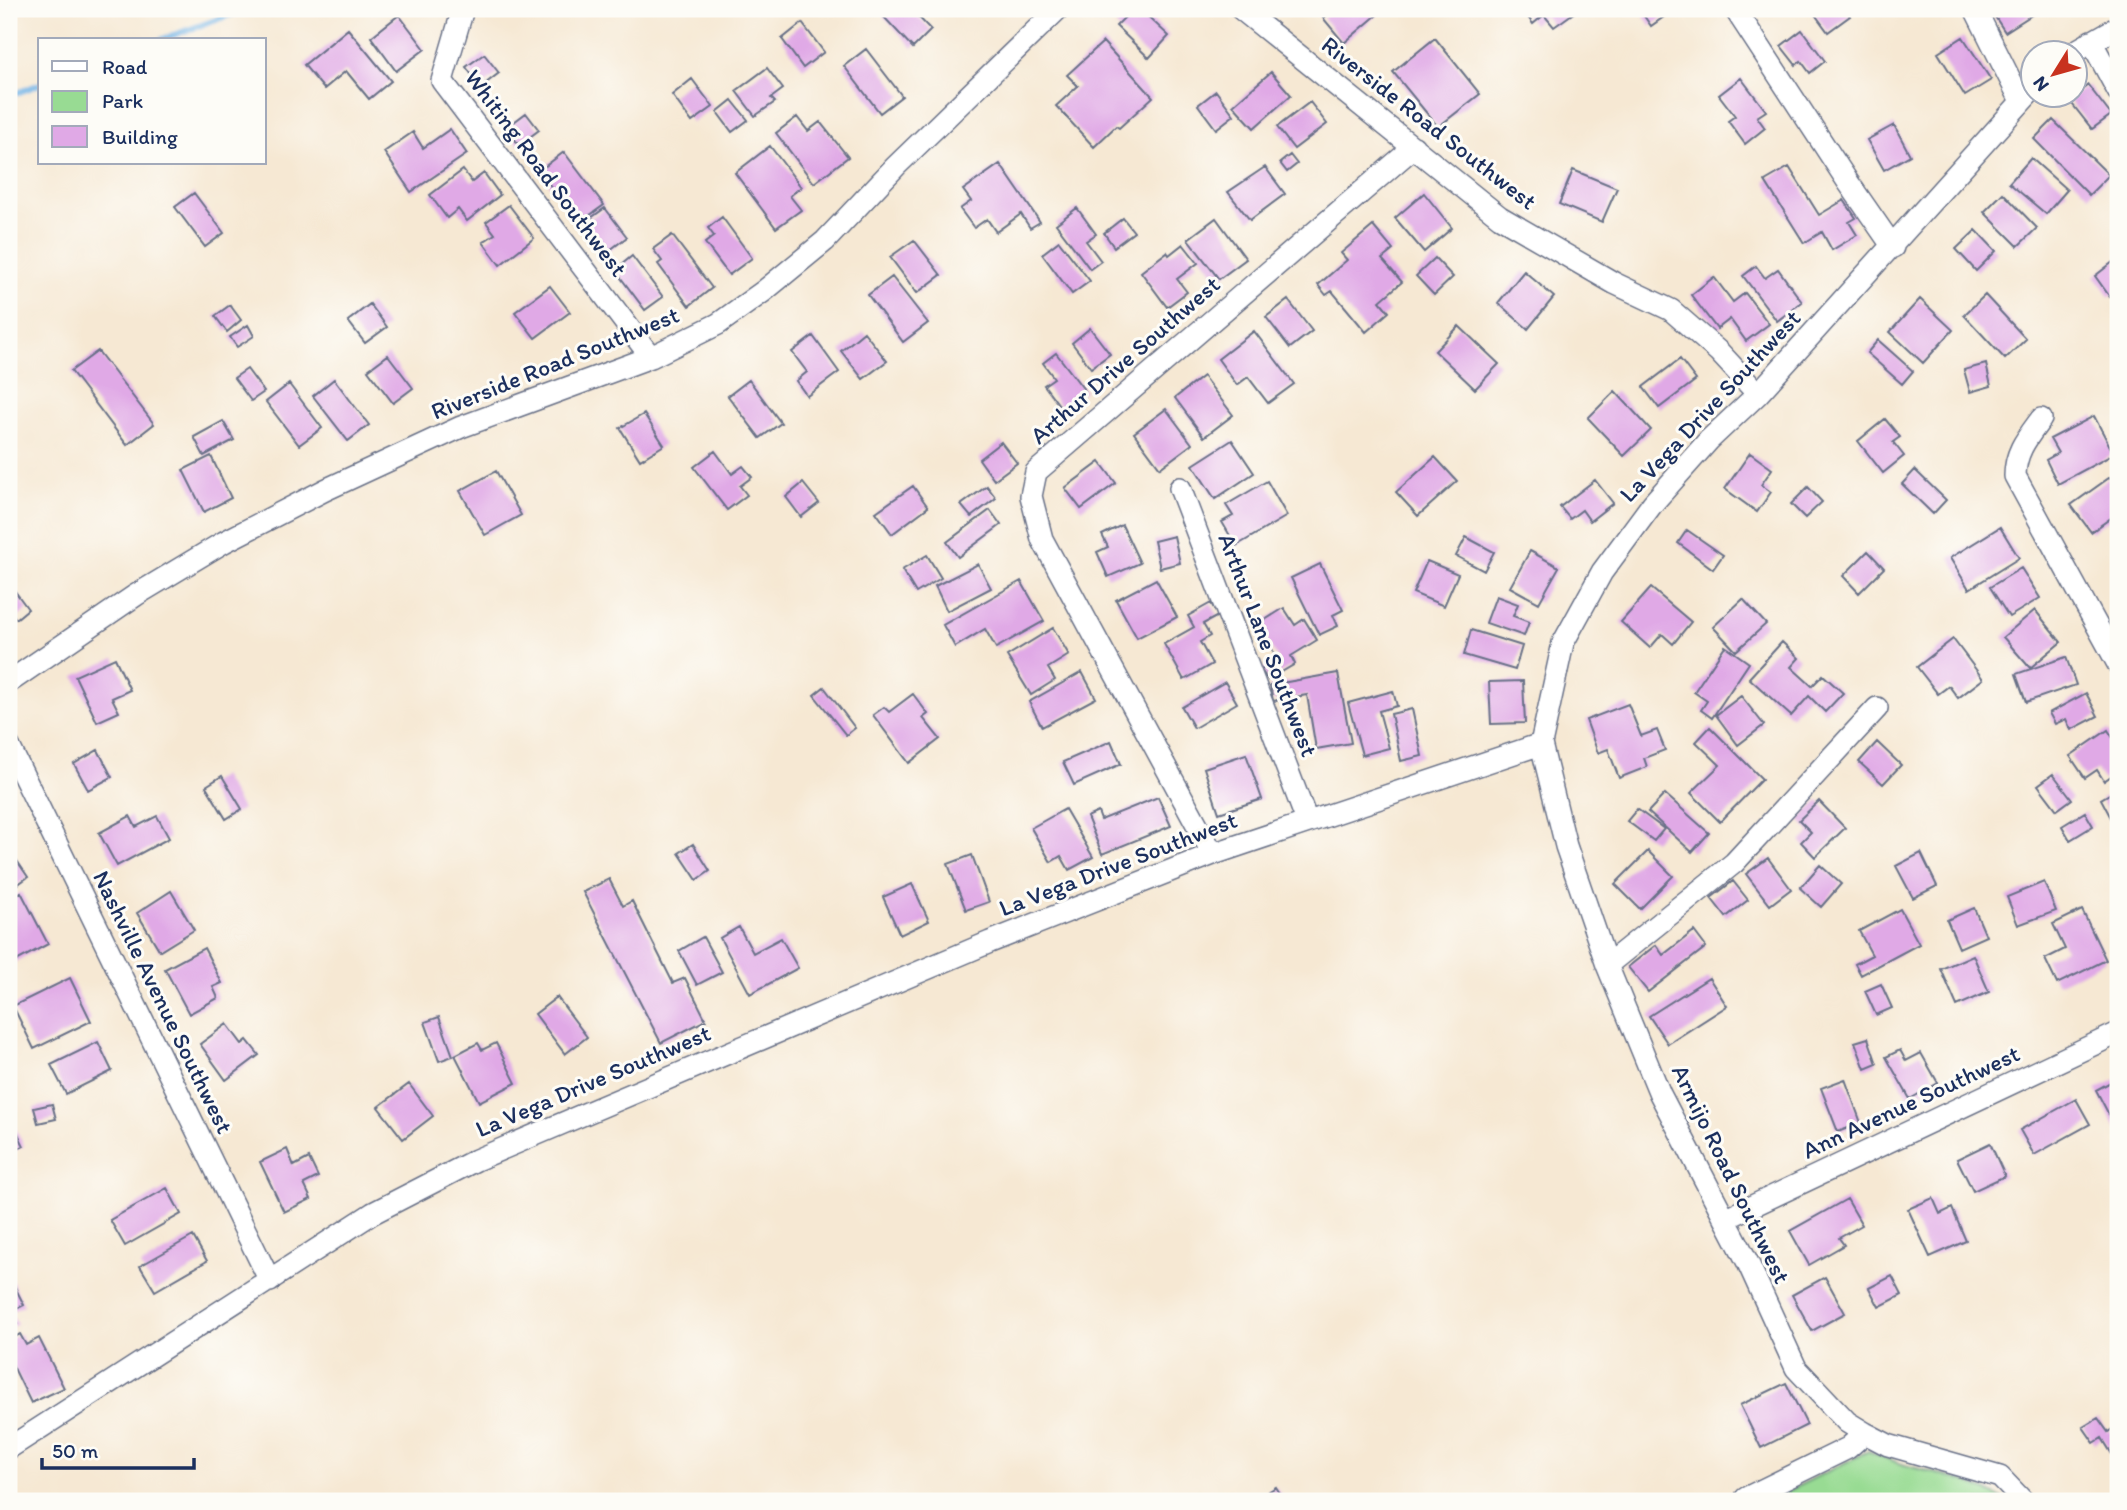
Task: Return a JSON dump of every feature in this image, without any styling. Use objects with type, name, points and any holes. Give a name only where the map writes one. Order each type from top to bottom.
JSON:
[{"type":"street","name":"Whiting Road Southwest","points":[[463,9],[442,81],[651,357]]},
{"type":"street","name":"Riverside Road Southwest","points":[[9,682],[223,542],[461,427],[651,357],[718,324],[825,241],[896,166],[1058,9]]},
{"type":"street","name":"Riverside Road Southwest","points":[[1241,9],[1500,218],[1614,283],[1671,310],[1719,352],[1758,394]]},
{"type":"street","points":[[1735,9],[1893,247]]},
{"type":"street","name":"La Vega Drive Southwest","points":[[1975,9],[2018,80]]},
{"type":"street","points":[[2088,44],[2118,27]]},
{"type":"street","points":[[2088,53],[2118,91]]},
{"type":"street","name":"La Vega Drive Southwest","points":[[9,1448],[373,1213],[476,1160],[990,942],[1213,854],[1541,744],[1563,643],[1602,572],[1672,482],[1709,440],[1758,394],[2018,105]]},
{"type":"street","name":"Arthur Drive Southwest","points":[[1213,854],[1042,540],[1031,495],[1036,472],[1414,147]]},
{"type":"street","points":[[2041,419],[2018,451],[2015,476],[2118,664]]},
{"type":"street","name":"Arthur Lane Southwest","points":[[1180,488],[1307,821]]},
{"type":"street","points":[[1607,965],[1734,863],[1877,708]]},
{"type":"street","name":"Armijo Road Southwest","points":[[1541,744],[1566,846],[1607,965],[1660,1094],[1725,1219],[1796,1368],[1847,1422],[1865,1433],[1888,1445],[2000,1477],[2024,1501]]},
{"type":"street","name":"Nashville Avenue Southwest","points":[[9,746],[270,1281]]},
{"type":"street","name":"Ann Avenue Southwest","points":[[1725,1219],[2118,1033]]},
{"type":"street","points":[[1746,1501],[1746,1498],[1848,1448],[1865,1433]]},
{"type":"green space","points":[[1868,1451],[1905,1465],[1970,1483],[2005,1501],[1768,1501]]},
{"type":"building","points":[[890,9],[911,9],[931,30],[913,48],[883,16]]},
{"type":"building","points":[[1133,9],[1140,9],[1169,36],[1149,58],[1116,26]]},
{"type":"building","points":[[1335,9],[1384,9],[1344,43],[1323,18]]},
{"type":"building","points":[[1522,9],[1579,9],[1554,27],[1544,15],[1533,24]]},
{"type":"building","points":[[1652,9],[1675,9],[1651,26],[1644,16]]},
{"type":"building","points":[[1811,9],[1845,9],[1850,16],[1828,32]]},
{"type":"building","points":[[1990,9],[2041,9],[2005,32]]},
{"type":"building","points":[[399,15],[425,49],[396,71],[371,37]]},
{"type":"building","points":[[802,23],[824,52],[803,68],[782,39]]},
{"type":"building","points":[[348,29],[391,81],[369,99],[346,71],[324,89],[304,65]]},
{"type":"building","points":[[1802,30],[1825,61],[1810,73],[1801,61],[1796,65],[1781,46]]},
{"type":"building","points":[[1963,37],[1991,80],[1965,96],[1938,53]]},
{"type":"building","points":[[1435,38],[1480,94],[1438,127],[1393,72]]},
{"type":"building","points":[[1103,42],[1153,97],[1094,147],[1056,106],[1078,86],[1067,75]]},
{"type":"building","points":[[866,49],[902,96],[880,113],[844,66]]},
{"type":"building","points":[[484,54],[499,73],[481,87],[466,67]]},
{"type":"building","points":[[767,68],[783,89],[771,98],[775,102],[755,116],[736,91]]},
{"type":"building","points":[[1271,72],[1291,95],[1254,128],[1233,105]]},
{"type":"building","points":[[1741,78],[1766,111],[1757,117],[1765,128],[1745,144],[1728,121],[1735,116],[1719,95]]},
{"type":"building","points":[[692,79],[713,107],[692,122],[672,95]]},
{"type":"building","points":[[2088,85],[2111,115],[2092,129],[2075,108],[2088,108]]},
{"type":"building","points":[[1216,91],[1234,115],[1216,129],[1198,105]]},
{"type":"building","points":[[732,100],[748,120],[732,132],[717,112]]},
{"type":"building","points":[[1310,102],[1327,124],[1294,149],[1277,127]]},
{"type":"building","points":[[526,113],[539,130],[519,145],[506,128]]},
{"type":"building","points":[[797,117],[808,131],[820,122],[848,157],[814,183],[776,133]]},
{"type":"building","points":[[2053,120],[2109,175],[2089,195],[2034,139]]},
{"type":"building","points":[[1894,125],[1910,155],[1884,170],[1867,140]]},
{"type":"building","points":[[450,129],[467,154],[411,192],[384,152],[413,132],[423,148]]},
{"type":"building","points":[[770,146],[801,187],[790,196],[801,210],[776,228],[735,173]]},
{"type":"building","points":[[564,152],[604,205],[579,223],[539,171]]},
{"type":"building","points":[[1290,155],[1297,164],[1287,172],[1280,163]]},
{"type":"building","points":[[2031,158],[2067,190],[2046,214],[2009,183]]},
{"type":"building","points":[[1000,164],[1040,222],[1030,228],[1021,214],[996,232],[987,219],[974,228],[960,209],[971,201],[963,190]]},
{"type":"building","points":[[1265,167],[1285,194],[1250,220],[1228,192]]},
{"type":"building","points":[[1789,167],[1819,215],[1844,200],[1856,218],[1849,222],[1857,235],[1832,250],[1822,232],[1804,243],[1765,181]]},
{"type":"building","points":[[463,170],[472,182],[484,173],[500,195],[467,221],[458,209],[447,218],[430,195]]},
{"type":"building","points":[[1573,170],[1617,188],[1602,222],[1559,204]]},
{"type":"building","points":[[194,193],[224,233],[205,247],[175,207]]},
{"type":"building","points":[[1424,193],[1452,228],[1424,252],[1395,218]]},
{"type":"building","points":[[2003,193],[2037,228],[2018,246],[1984,212]]},
{"type":"building","points":[[509,205],[534,238],[500,265],[483,242],[495,234],[486,222]]},
{"type":"building","points":[[605,208],[627,237],[606,253],[584,223]]},
{"type":"building","points":[[1077,208],[1096,234],[1086,241],[1101,261],[1090,269],[1056,224]]},
{"type":"building","points":[[722,217],[752,258],[729,275],[705,243],[714,236],[708,228]]},
{"type":"building","points":[[1123,218],[1134,232],[1114,247],[1104,233]]},
{"type":"building","points":[[1216,218],[1246,259],[1219,279],[1188,239]]},
{"type":"building","points":[[1373,226],[1393,250],[1382,259],[1402,282],[1380,301],[1389,312],[1366,332],[1332,291],[1326,295],[1318,285],[1347,260],[1341,253]]},
{"type":"building","points":[[1976,230],[1996,251],[1976,271],[1956,249]]},
{"type":"building","points":[[672,235],[712,288],[689,306],[658,264],[662,261],[653,249]]},
{"type":"building","points":[[914,240],[941,275],[917,293],[890,257]]},
{"type":"building","points":[[1059,241],[1090,281],[1072,294],[1042,254]]},
{"type":"building","points":[[1183,244],[1198,263],[1177,279],[1187,292],[1167,307],[1141,272],[1167,252],[1169,255]]},
{"type":"building","points":[[632,256],[663,297],[645,310],[615,270]]},
{"type":"building","points":[[1435,258],[1453,277],[1434,295],[1416,276]]},
{"type":"building","points":[[2118,258],[2118,291],[2110,297],[2095,276]]},
{"type":"building","points":[[1756,266],[1765,278],[1778,269],[1802,302],[1777,321],[1743,276]]},
{"type":"building","points":[[1524,271],[1554,297],[1528,329],[1498,303]]},
{"type":"building","points":[[892,277],[928,323],[903,342],[868,295]]},
{"type":"building","points":[[1714,277],[1733,302],[1745,293],[1769,324],[1746,341],[1730,319],[1717,329],[1691,295]]},
{"type":"building","points":[[550,286],[570,312],[535,338],[515,312]]},
{"type":"building","points":[[1985,295],[2026,339],[2005,359],[1964,315]]},
{"type":"building","points":[[1920,299],[1953,330],[1923,363],[1890,332]]},
{"type":"building","points":[[1288,300],[1312,331],[1290,348],[1266,317]]},
{"type":"building","points":[[370,304],[387,327],[365,343],[348,321]]},
{"type":"building","points":[[230,305],[241,320],[227,332],[215,316]]},
{"type":"building","points":[[248,325],[254,336],[237,347],[230,337]]},
{"type":"building","points":[[1459,326],[1499,364],[1475,389],[1435,351]]},
{"type":"building","points":[[1090,328],[1110,354],[1091,368],[1072,343]]},
{"type":"building","points":[[1254,331],[1294,384],[1268,403],[1248,377],[1237,385],[1218,359]]},
{"type":"building","points":[[864,332],[887,361],[863,379],[841,351]]},
{"type":"building","points":[[813,336],[839,372],[807,396],[796,381],[807,372],[792,352]]},
{"type":"building","points":[[1878,340],[1913,371],[1902,384],[1867,353]]},
{"type":"building","points":[[98,351],[154,424],[127,445],[71,371]]},
{"type":"building","points":[[1056,353],[1085,391],[1062,409],[1044,385],[1054,378],[1043,363]]},
{"type":"building","points":[[388,355],[413,388],[393,403],[368,370]]},
{"type":"building","points":[[1680,359],[1696,380],[1659,408],[1643,387]]},
{"type":"building","points":[[1986,364],[1991,386],[1970,392],[1964,370]]},
{"type":"building","points":[[247,369],[264,392],[251,401],[234,378]]},
{"type":"building","points":[[1203,376],[1233,415],[1204,437],[1175,398]]},
{"type":"building","points":[[334,379],[369,425],[348,441],[313,396]]},
{"type":"building","points":[[749,380],[781,423],[760,438],[728,396]]},
{"type":"building","points":[[289,384],[322,428],[299,445],[266,402]]},
{"type":"building","points":[[1615,391],[1651,430],[1624,456],[1588,418]]},
{"type":"building","points":[[1166,409],[1192,444],[1160,468],[1134,433]]},
{"type":"building","points":[[644,414],[664,445],[640,460],[620,428]]},
{"type":"building","points":[[2094,416],[2114,454],[2058,484],[2046,460],[2058,453],[2050,439]]},
{"type":"building","points":[[1885,419],[1900,437],[1893,442],[1904,456],[1883,473],[1858,441]]},
{"type":"building","points":[[223,421],[234,440],[204,456],[194,437]]},
{"type":"building","points":[[1232,440],[1254,473],[1215,499],[1193,465]]},
{"type":"building","points":[[1001,442],[1017,463],[994,480],[979,459]]},
{"type":"building","points":[[715,451],[732,474],[743,466],[752,477],[740,486],[747,495],[727,510],[694,467]]},
{"type":"building","points":[[1750,453],[1772,469],[1761,485],[1771,492],[1757,512],[1725,489]]},
{"type":"building","points":[[211,456],[231,498],[204,512],[183,470]]},
{"type":"building","points":[[1435,457],[1457,481],[1418,516],[1396,492]]},
{"type":"building","points":[[1100,462],[1116,483],[1081,509],[1065,488]]},
{"type":"building","points":[[1915,470],[1946,500],[1933,514],[1902,484]]},
{"type":"building","points":[[496,471],[521,515],[485,535],[460,491]]},
{"type":"building","points":[[2116,473],[2118,513],[2091,532],[2071,505]]},
{"type":"building","points":[[1595,480],[1613,503],[1590,521],[1582,510],[1570,519],[1560,507]]},
{"type":"building","points":[[1267,481],[1287,516],[1236,546],[1222,522],[1233,516],[1226,505]]},
{"type":"building","points":[[803,483],[819,503],[801,517],[786,497]]},
{"type":"building","points":[[913,486],[928,507],[892,534],[876,512]]},
{"type":"building","points":[[987,486],[996,498],[971,517],[961,505]]},
{"type":"building","points":[[1808,487],[1822,502],[1805,518],[1791,504]]},
{"type":"building","points":[[990,510],[1001,525],[958,557],[947,542]]},
{"type":"building","points":[[1122,525],[1140,563],[1108,577],[1097,552],[1108,547],[1102,535]]},
{"type":"building","points":[[2000,527],[2019,558],[1969,589],[1950,558]]},
{"type":"building","points":[[1687,530],[1723,555],[1713,569],[1678,543]]},
{"type":"building","points":[[1174,536],[1180,563],[1160,568],[1154,541]]},
{"type":"building","points":[[1466,537],[1494,552],[1484,571],[1456,556]]},
{"type":"building","points":[[1530,551],[1559,567],[1539,603],[1510,587]]},
{"type":"building","points":[[1868,551],[1884,568],[1859,593],[1843,576]]},
{"type":"building","points":[[927,555],[941,578],[916,593],[902,570]]},
{"type":"building","points":[[1427,561],[1458,574],[1444,606],[1413,593]]},
{"type":"building","points":[[978,564],[991,588],[947,611],[935,586]]},
{"type":"building","points":[[1320,564],[1343,610],[1333,615],[1338,626],[1319,635],[1291,578]]},
{"type":"building","points":[[2021,568],[2040,598],[2009,617],[1990,587]]},
{"type":"building","points":[[1156,579],[1177,617],[1137,638],[1116,600]]},
{"type":"building","points":[[1021,581],[1044,621],[996,648],[985,629],[955,647],[943,625]]},
{"type":"building","points":[[9,583],[28,609],[16,619],[9,609]]},
{"type":"building","points":[[1651,588],[1691,622],[1673,644],[1662,634],[1650,648],[1621,622]]},
{"type":"building","points":[[1496,596],[1518,604],[1513,616],[1529,622],[1524,636],[1486,623]]},
{"type":"building","points":[[1743,599],[1766,624],[1736,651],[1713,627]]},
{"type":"building","points":[[1211,603],[1218,616],[1203,624],[1210,636],[1200,642],[1212,664],[1184,680],[1164,644],[1194,627],[1188,616]]},
{"type":"building","points":[[1284,608],[1295,625],[1304,619],[1317,640],[1291,656],[1295,664],[1268,680],[1261,670],[1278,659],[1257,625]]},
{"type":"building","points":[[2035,610],[2061,642],[2030,668],[2003,637]]},
{"type":"building","points":[[1053,628],[1069,655],[1048,668],[1055,680],[1031,695],[1007,656]]},
{"type":"building","points":[[1471,630],[1522,646],[1515,670],[1464,655]]},
{"type":"building","points":[[1953,639],[1983,679],[1958,698],[1949,686],[1938,694],[1917,667]]},
{"type":"building","points":[[1782,642],[1799,658],[1791,667],[1812,686],[1823,675],[1843,693],[1825,712],[1809,696],[1791,716],[1749,678]]},
{"type":"building","points":[[1725,646],[1749,663],[1712,718],[1701,710],[1707,701],[1694,692]]},
{"type":"building","points":[[2066,657],[2076,685],[2026,702],[2016,674]]},
{"type":"building","points":[[115,658],[130,690],[112,698],[119,712],[97,722],[75,676]]},
{"type":"building","points":[[1082,672],[1096,698],[1042,727],[1029,702]]},
{"type":"building","points":[[1338,673],[1351,743],[1316,749],[1307,695],[1273,701],[1270,685]]},
{"type":"building","points":[[1523,681],[1525,723],[1491,724],[1489,682]]},
{"type":"building","points":[[1225,682],[1237,703],[1194,728],[1182,707]]},
{"type":"building","points":[[824,687],[855,728],[846,735],[814,695]]},
{"type":"building","points":[[1393,691],[1397,706],[1379,711],[1389,748],[1362,755],[1348,703]]},
{"type":"building","points":[[2086,693],[2098,716],[2071,730],[2066,719],[2055,724],[2049,713]]},
{"type":"building","points":[[913,694],[928,714],[923,718],[940,739],[909,763],[873,715],[884,707],[889,712]]},
{"type":"building","points":[[1741,696],[1764,725],[1738,745],[1716,715]]},
{"type":"building","points":[[1628,704],[1641,736],[1657,730],[1665,750],[1644,758],[1647,767],[1619,778],[1608,749],[1598,753],[1586,720]]},
{"type":"building","points":[[1412,709],[1422,756],[1401,761],[1391,714]]},
{"type":"building","points":[[1710,727],[1762,779],[1720,822],[1691,793],[1720,765],[1696,742]]},
{"type":"building","points":[[2108,730],[2118,746],[2118,771],[2104,781],[2097,770],[2085,778],[2070,756]]},
{"type":"building","points":[[1111,741],[1121,764],[1074,785],[1063,762]]},
{"type":"building","points":[[1877,742],[1901,765],[1883,784],[1859,762]]},
{"type":"building","points":[[98,750],[112,777],[88,790],[74,764]]},
{"type":"building","points":[[1246,754],[1262,799],[1219,813],[1204,768]]},
{"type":"building","points":[[2053,774],[2072,799],[2057,810],[2038,785]]},
{"type":"building","points":[[222,776],[242,809],[226,819],[206,786]]},
{"type":"building","points":[[2118,789],[2118,831],[2101,799]]},
{"type":"building","points":[[1665,794],[1709,833],[1692,852],[1648,812]]},
{"type":"building","points":[[1158,797],[1171,826],[1102,854],[1087,817],[1098,812],[1101,820]]},
{"type":"building","points":[[1819,801],[1845,828],[1815,857],[1801,842],[1811,832],[1799,820]]},
{"type":"building","points":[[1065,809],[1093,857],[1069,870],[1061,856],[1051,862],[1031,828]]},
{"type":"building","points":[[1637,809],[1664,829],[1654,841],[1627,821]]},
{"type":"building","points":[[2085,812],[2093,826],[2070,840],[2062,826]]},
{"type":"building","points":[[130,816],[136,827],[157,816],[169,838],[117,866],[99,833]]},
{"type":"building","points":[[693,844],[710,871],[697,880],[679,853]]},
{"type":"building","points":[[9,849],[28,877],[14,887],[9,880]]},
{"type":"building","points":[[1648,851],[1673,876],[1640,909],[1615,884]]},
{"type":"building","points":[[1921,853],[1937,886],[1913,898],[1896,866]]},
{"type":"building","points":[[972,855],[989,902],[966,910],[948,864]]},
{"type":"building","points":[[1768,858],[1791,889],[1770,905],[1746,874]]},
{"type":"building","points":[[1820,865],[1841,884],[1821,907],[1800,888]]},
{"type":"building","points":[[609,879],[623,906],[632,901],[673,983],[685,978],[706,1020],[661,1043],[583,892]]},
{"type":"building","points":[[1733,881],[1748,900],[1726,917],[1711,898]]},
{"type":"building","points":[[2044,882],[2056,911],[2018,925],[2007,897]]},
{"type":"building","points":[[912,884],[929,921],[900,935],[883,897]]},
{"type":"building","points":[[171,891],[194,930],[160,951],[137,913]]},
{"type":"building","points":[[21,892],[48,944],[11,964],[9,899]]},
{"type":"building","points":[[1974,908],[1986,936],[1959,948],[1947,920]]},
{"type":"building","points":[[1900,909],[1919,944],[1861,975],[1855,964],[1872,955],[1859,931]]},
{"type":"building","points":[[2082,910],[2106,960],[2057,984],[2045,959],[2065,949],[2053,924]]},
{"type":"building","points":[[739,927],[753,953],[781,938],[798,968],[750,994],[720,938]]},
{"type":"building","points":[[1694,931],[1706,947],[1648,992],[1628,967],[1656,945],[1663,955]]},
{"type":"building","points":[[703,937],[722,972],[697,985],[679,951]]},
{"type":"building","points":[[204,948],[222,983],[213,987],[218,998],[189,1014],[165,969]]},
{"type":"building","points":[[1973,955],[1989,992],[1957,1006],[1941,969]]},
{"type":"building","points":[[70,978],[91,1021],[34,1049],[13,1006]]},
{"type":"building","points":[[1709,978],[1727,1006],[1668,1044],[1649,1016]]},
{"type":"building","points":[[1881,984],[1892,1008],[1876,1015],[1865,991]]},
{"type":"building","points":[[557,997],[587,1037],[565,1054],[535,1014]]},
{"type":"building","points":[[439,1017],[453,1056],[439,1061],[425,1022]]},
{"type":"building","points":[[227,1024],[242,1044],[247,1040],[259,1055],[226,1080],[200,1044]]},
{"type":"building","points":[[1868,1038],[1877,1064],[1865,1069],[1855,1042]]},
{"type":"building","points":[[98,1042],[112,1071],[66,1094],[51,1065]]},
{"type":"building","points":[[478,1043],[482,1050],[496,1043],[516,1083],[479,1102],[455,1055]]},
{"type":"building","points":[[1900,1050],[1906,1061],[1921,1053],[1938,1083],[1910,1099],[1886,1057]]},
{"type":"building","points":[[2118,1078],[2118,1132],[2096,1090]]},
{"type":"building","points":[[1845,1079],[1861,1123],[1838,1132],[1821,1088]]},
{"type":"building","points":[[409,1084],[433,1116],[403,1139],[378,1107]]},
{"type":"building","points":[[2076,1099],[2090,1124],[2034,1155],[2020,1130]]},
{"type":"building","points":[[52,1104],[56,1119],[38,1123],[34,1108]]},
{"type":"building","points":[[9,1115],[24,1146],[9,1153]]},
{"type":"building","points":[[1990,1143],[2005,1176],[1973,1191],[1957,1159]]},
{"type":"building","points":[[287,1149],[294,1166],[309,1158],[318,1177],[304,1184],[311,1199],[284,1212],[260,1162]]},
{"type":"building","points":[[167,1188],[181,1214],[125,1246],[110,1220]]},
{"type":"building","points":[[1933,1198],[1940,1214],[1952,1208],[1966,1241],[1930,1257],[1908,1209]]},
{"type":"building","points":[[1847,1199],[1862,1225],[1839,1238],[1844,1245],[1809,1265],[1790,1231]]},
{"type":"building","points":[[193,1236],[207,1261],[155,1291],[140,1266]]},
{"type":"building","points":[[9,1275],[24,1305],[10,1312],[17,1324],[9,1329]]},
{"type":"building","points":[[1892,1276],[1902,1295],[1879,1307],[1869,1288]]},
{"type":"building","points":[[1825,1277],[1845,1313],[1812,1331],[1792,1295]]},
{"type":"building","points":[[20,1334],[26,1345],[39,1338],[64,1388],[31,1403],[9,1358],[9,1340]]},
{"type":"building","points":[[1786,1383],[1807,1425],[1761,1448],[1740,1405]]},
{"type":"building","points":[[2098,1418],[2108,1432],[2118,1425],[2118,1457],[2115,1459],[2102,1438],[2094,1443],[2083,1427]]},
{"type":"building","points":[[1276,1487],[1285,1501],[1254,1501]]},
{"type":"waterway","points":[[166,38],[246,9]]},
{"type":"waterway","points":[[9,96],[38,85]]}]
